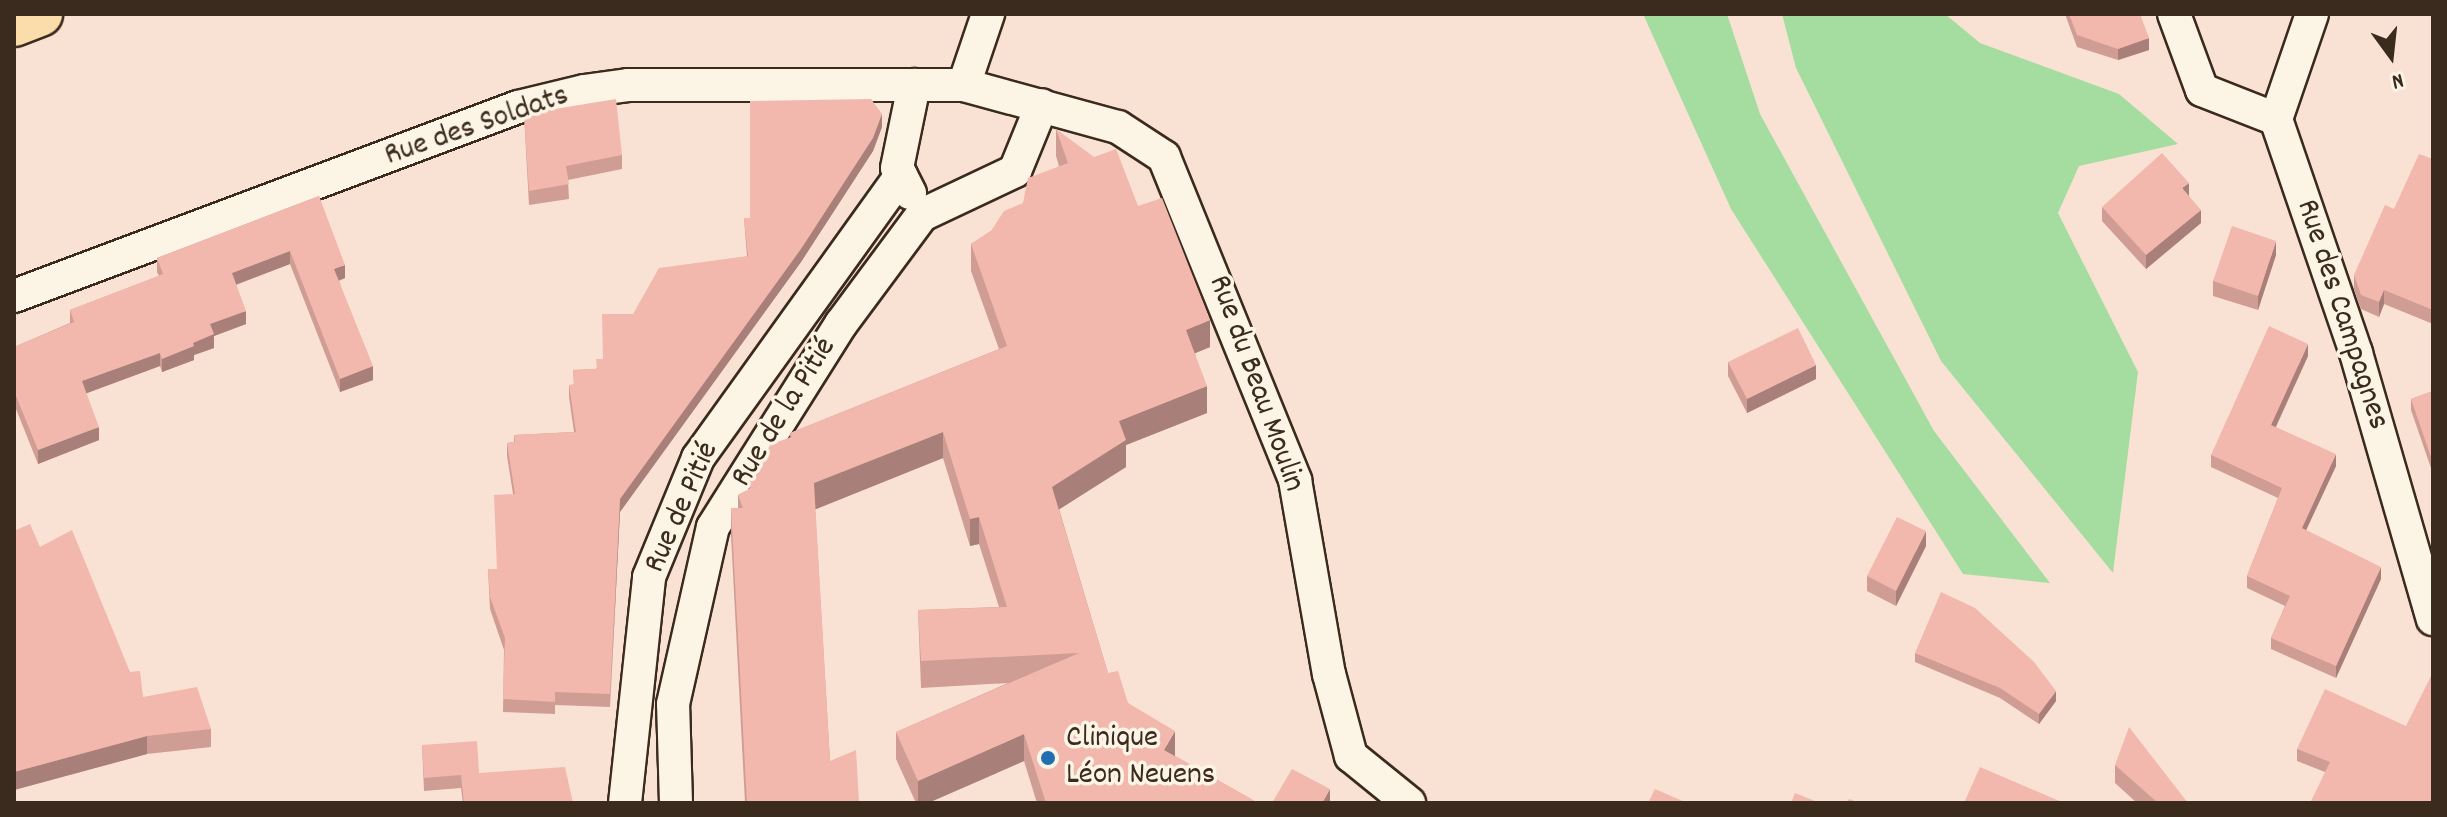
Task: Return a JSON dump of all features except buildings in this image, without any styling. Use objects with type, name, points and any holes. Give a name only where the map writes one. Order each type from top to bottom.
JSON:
[{"type":"main road","points":[[14,24],[40,14]]},
{"type":"street","points":[[964,85],[988,14]]},
{"type":"street","points":[[2174,14],[2202,90],[2276,119],[2312,14]]},
{"type":"street","name":"Rue des Soldats","points":[[14,296],[518,107],[584,91],[628,85],[964,85]]},
{"type":"street","points":[[914,85],[897,168],[922,215]]},
{"type":"street","name":"Rue du Beau Moulin","points":[[964,85],[1118,127],[1164,157],[1295,480],[1329,674],[1351,756],[1409,803]]},
{"type":"street","name":"Rue de la Pitié","points":[[676,803],[673,704],[713,527],[841,324],[922,215],[1015,171],[1042,105]]},
{"type":"street","name":"Rue des Campagnes","points":[[2276,119],[2356,353],[2433,619]]},
{"type":"street","name":"Rue de Pitié","points":[[625,803],[649,577],[698,458],[901,175]]},
{"type":"green space","points":[[1643,14],[1727,14],[1760,114],[1934,431],[2050,583],[1963,574],[1731,209]]},
{"type":"green space","points":[[1782,14],[1945,14],[1980,43],[2119,94],[2178,144],[2079,166],[2058,213],[2138,372],[2113,573],[1941,361],[1796,68]]},
{"type":"place","name":"Clinique Léon Neuens","points":[[1048,758]]}]
